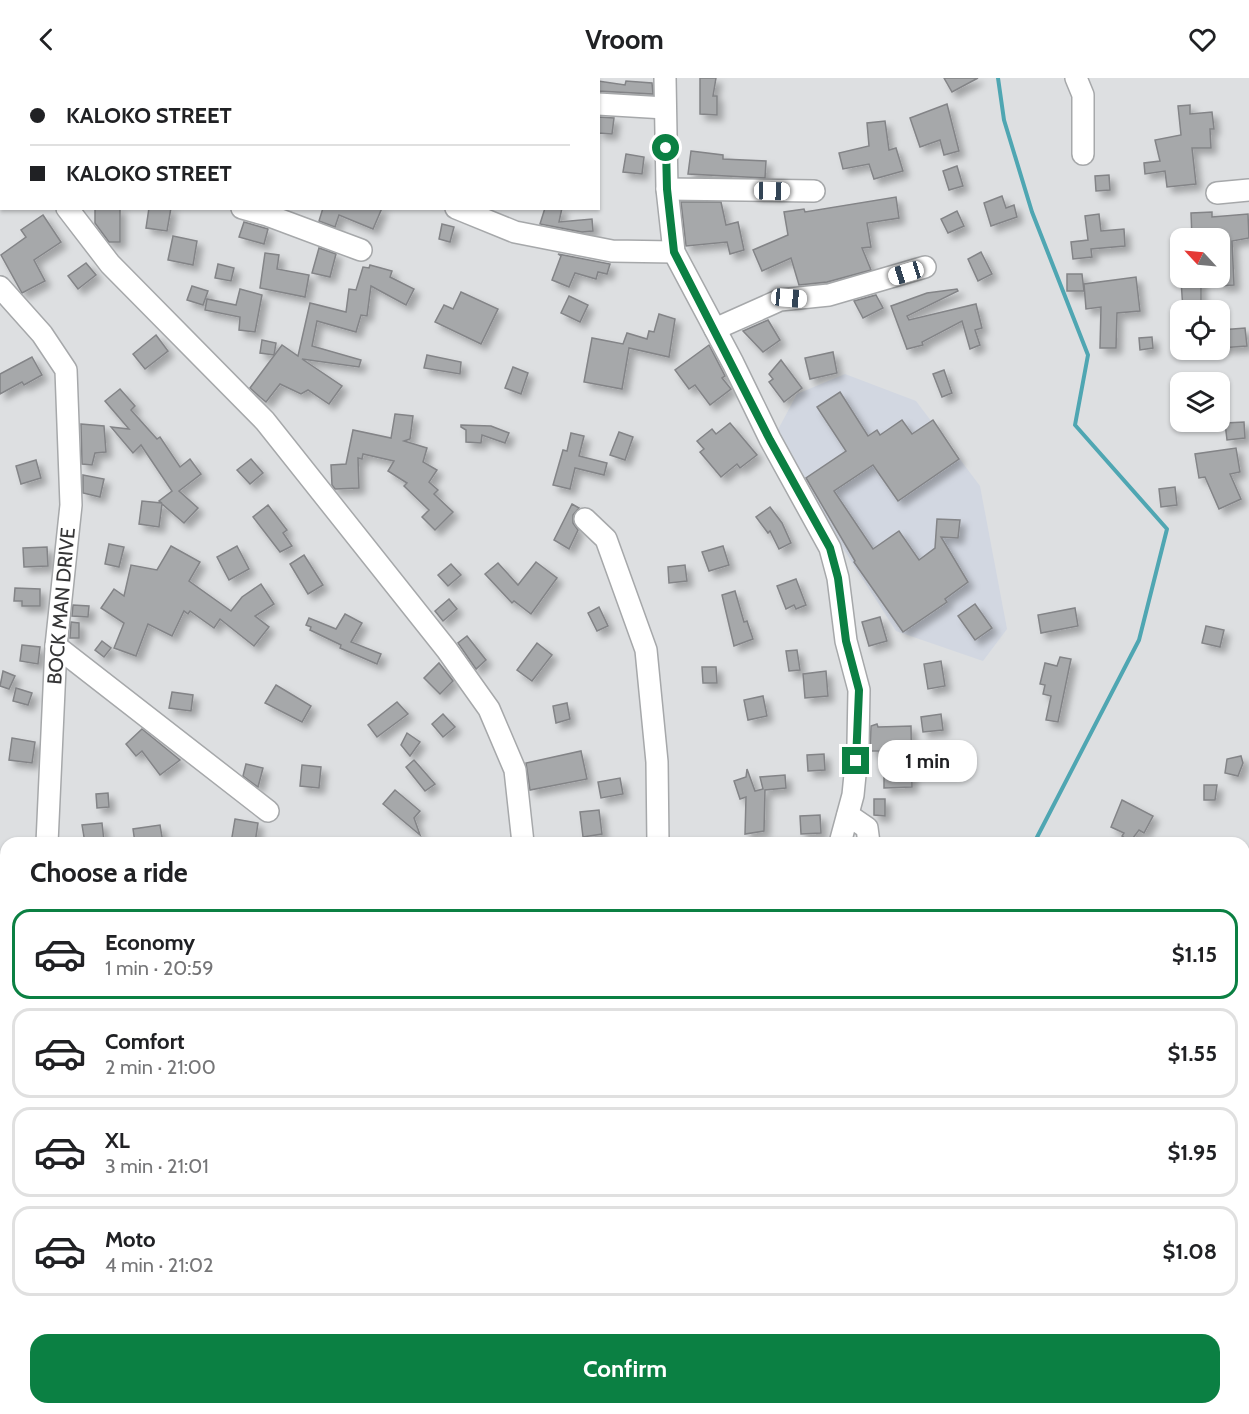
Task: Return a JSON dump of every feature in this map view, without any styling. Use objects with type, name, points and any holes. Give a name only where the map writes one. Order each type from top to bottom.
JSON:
[{"type":"street","points":[[665,78],[667,189],[674,252],[770,440],[830,548],[838,578],[846,641],[859,690],[858,744],[848,815],[842,837]]},
{"type":"street","points":[[1076,78],[1083,95],[1083,154]]},
{"type":"street","points":[[600,104],[665,108]]},
{"type":"street","points":[[667,189],[814,191]]},
{"type":"street","points":[[1217,194],[1249,190]]},
{"type":"street","points":[[69,210],[110,264],[265,421],[453,658],[489,709],[515,770],[522,837]]},
{"type":"street","points":[[248,210],[361,250]]},
{"type":"street","points":[[461,210],[515,232],[612,251],[674,252]]},
{"type":"street","points":[[715,329],[780,300],[829,295],[925,267]]},
{"type":"street","name":"BOCK MAN DRIVE","points":[[0,287],[42,334],[66,370],[71,505],[56,646],[47,837]]},
{"type":"street","points":[[585,519],[606,539],[646,650],[657,762],[658,837]]},
{"type":"street","points":[[56,646],[268,811]]},
{"type":"street","points":[[848,815],[867,828],[868,837]]},
{"type":"shaded area","points":[[845,374],[916,401],[980,486],[1007,629],[983,661],[896,631],[773,439],[797,394]]},
{"type":"building","points":[[700,78],[716,78],[713,96],[717,96],[717,115],[700,114]]},
{"type":"building","points":[[944,78],[978,78],[952,92]]},
{"type":"building","points":[[600,81],[625,85],[626,81],[652,83],[653,94],[600,91]]},
{"type":"building","points":[[947,104],[959,151],[944,155],[940,140],[920,147],[910,118]]},
{"type":"building","points":[[1190,105],[1190,114],[1212,112],[1214,129],[1210,129],[1211,148],[1192,148],[1196,184],[1167,187],[1165,171],[1145,174],[1144,163],[1160,161],[1155,140],[1181,135],[1178,106]]},
{"type":"building","points":[[600,117],[614,118],[612,134],[600,133]]},
{"type":"building","points":[[885,121],[889,150],[896,148],[903,171],[874,179],[869,164],[843,169],[839,153],[869,146],[867,123]]},
{"type":"building","points":[[691,151],[723,155],[723,159],[766,161],[765,178],[688,174]]},
{"type":"building","points":[[626,154],[644,157],[642,174],[623,172]]},
{"type":"building","points":[[957,166],[963,186],[949,190],[943,171]]},
{"type":"building","points":[[1109,175],[1110,190],[1096,191],[1095,176]]},
{"type":"building","points":[[1002,196],[1006,208],[1014,205],[1017,217],[991,226],[984,203]]},
{"type":"building","points":[[896,197],[899,218],[867,223],[871,247],[862,248],[871,270],[827,282],[799,285],[791,258],[762,271],[753,250],[788,235],[784,212],[804,209],[805,212]]},
{"type":"building","points":[[681,202],[721,202],[726,225],[738,222],[744,250],[730,254],[727,242],[686,246]]},
{"type":"building","points":[[95,210],[120,210],[120,242],[109,242],[95,223]]},
{"type":"building","points":[[149,210],[171,210],[167,231],[146,228]]},
{"type":"building","points":[[322,210],[381,210],[373,229],[339,215],[335,227],[319,221]]},
{"type":"building","points":[[544,210],[562,210],[559,222],[592,219],[593,231],[582,232],[540,224]]},
{"type":"building","points":[[957,211],[964,226],[948,233],[941,219]]},
{"type":"building","points":[[1212,212],[1212,217],[1248,214],[1249,238],[1232,241],[1234,285],[1230,285],[1230,228],[1192,228],[1191,213]]},
{"type":"building","points":[[1099,214],[1101,231],[1124,229],[1125,246],[1091,249],[1092,257],[1073,259],[1071,242],[1088,240],[1085,216]]},
{"type":"building","points":[[43,215],[61,242],[34,260],[45,281],[22,293],[1,255],[26,237],[21,230]]},
{"type":"building","points":[[244,222],[268,229],[264,244],[239,237]]},
{"type":"building","points":[[442,224],[454,227],[450,242],[439,239]]},
{"type":"building","points":[[173,236],[197,241],[193,265],[168,260]]},
{"type":"building","points":[[319,248],[336,254],[330,277],[312,273]]},
{"type":"building","points":[[981,252],[992,274],[978,281],[968,259]]},
{"type":"building","points":[[265,253],[279,255],[277,269],[309,275],[305,297],[260,288]]},
{"type":"building","points":[[558,254],[610,264],[607,274],[598,272],[596,279],[575,273],[569,287],[552,280],[561,256]]},
{"type":"building","points":[[86,263],[96,275],[78,289],[68,276]]},
{"type":"building","points":[[218,264],[234,268],[231,281],[215,278]]},
{"type":"building","points":[[370,265],[392,271],[390,277],[414,289],[406,305],[371,286],[367,316],[361,315],[356,332],[317,321],[312,346],[361,360],[359,367],[302,359],[342,386],[329,404],[308,390],[301,394],[280,384],[266,402],[250,388],[282,345],[298,356],[310,303],[346,312],[349,289],[356,290],[363,267],[369,268]]},
{"type":"building","points":[[1067,274],[1082,274],[1084,291],[1067,291]]},
{"type":"building","points":[[1136,277],[1140,311],[1117,313],[1116,348],[1100,348],[1101,307],[1086,309],[1084,284]]},
{"type":"building","points":[[192,286],[208,291],[203,305],[187,300]]},
{"type":"building","points":[[1182,288],[1201,288],[1201,300],[1182,300]]},
{"type":"building","points":[[240,289],[262,295],[255,332],[239,330],[240,317],[205,310],[207,299],[236,305]]},
{"type":"building","points":[[957,289],[958,291],[907,316],[909,320],[976,304],[982,328],[975,330],[980,345],[970,349],[962,321],[922,342],[923,345],[907,349],[891,306],[927,293]]},
{"type":"building","points":[[461,292],[498,309],[481,344],[435,322],[444,305],[453,309]]},
{"type":"building","points":[[876,295],[883,308],[863,318],[854,301]]},
{"type":"building","points":[[569,296],[588,305],[580,322],[561,313]]},
{"type":"building","points":[[659,314],[675,319],[669,357],[629,348],[622,389],[584,382],[592,338],[623,344],[627,333],[647,339],[649,331],[654,332]]},
{"type":"building","points":[[768,320],[780,340],[763,352],[743,331]]},
{"type":"building","points":[[1245,328],[1247,346],[1230,347],[1230,329]]},
{"type":"building","points":[[156,335],[168,351],[145,369],[133,354]]},
{"type":"building","points":[[1152,337],[1153,348],[1140,350],[1139,338]]},
{"type":"building","points":[[262,340],[276,343],[274,355],[260,353]]},
{"type":"building","points":[[709,345],[725,376],[722,378],[731,389],[710,405],[695,385],[689,389],[675,370]]},
{"type":"building","points":[[833,352],[837,373],[810,379],[805,358]]},
{"type":"building","points":[[427,355],[461,362],[460,374],[424,368]]},
{"type":"building","points":[[32,357],[42,375],[24,385],[22,382],[0,394],[0,374]]},
{"type":"building","points":[[781,360],[802,388],[784,402],[769,382],[773,379],[769,374]]},
{"type":"building","points":[[513,367],[528,373],[521,394],[505,388]]},
{"type":"building","points":[[944,370],[952,393],[942,397],[933,374]]},
{"type":"building","points":[[120,389],[135,406],[131,410],[157,439],[160,437],[180,467],[190,459],[201,474],[179,491],[198,508],[184,523],[162,504],[159,527],[139,524],[142,501],[162,503],[159,501],[172,491],[141,445],[133,453],[111,427],[129,429],[105,401]]},
{"type":"building","points":[[840,392],[868,436],[877,430],[880,435],[902,420],[912,434],[933,420],[959,459],[898,501],[873,465],[834,491],[873,549],[899,531],[919,560],[935,548],[937,519],[960,520],[958,538],[941,537],[968,582],[945,599],[947,602],[903,632],[854,562],[806,478],[846,451],[817,407]]},
{"type":"building","points":[[395,414],[413,416],[410,439],[404,441],[427,448],[423,462],[437,470],[429,482],[438,490],[434,494],[453,512],[435,530],[422,517],[429,510],[404,486],[407,483],[388,471],[394,461],[363,454],[362,459],[358,458],[359,488],[335,489],[332,485],[331,465],[346,464],[353,430],[391,438]]},
{"type":"building","points":[[1244,422],[1245,438],[1227,440],[1226,432],[1230,432],[1230,423]]},
{"type":"building","points":[[730,423],[757,455],[740,468],[737,464],[721,477],[700,452],[704,449],[697,441],[712,429],[716,434]]},
{"type":"building","points":[[81,424],[104,426],[106,452],[95,453],[92,465],[82,464]]},
{"type":"building","points":[[461,425],[491,426],[509,433],[505,443],[482,435],[481,443],[466,442],[466,430]]},
{"type":"building","points":[[619,432],[633,437],[625,460],[610,455]]},
{"type":"building","points":[[571,433],[584,436],[579,456],[607,463],[604,475],[575,468],[570,489],[553,485],[563,450],[567,451]]},
{"type":"building","points":[[1236,448],[1240,472],[1230,474],[1241,499],[1219,509],[1205,477],[1199,478],[1195,454]]},
{"type":"building","points":[[251,459],[263,473],[250,484],[237,470]]},
{"type":"building","points":[[36,460],[41,478],[21,484],[16,466]]},
{"type":"building","points":[[83,475],[104,479],[100,497],[83,493]]},
{"type":"building","points":[[1175,487],[1177,505],[1161,507],[1159,489]]},
{"type":"building","points":[[572,504],[579,508],[573,515],[573,523],[578,530],[569,549],[554,540]]},
{"type":"building","points":[[268,505],[287,530],[283,533],[292,546],[280,552],[253,517]]},
{"type":"building","points":[[770,507],[782,523],[791,543],[779,549],[770,531],[768,533],[756,517]]},
{"type":"building","points":[[109,544],[124,547],[119,567],[105,564]]},
{"type":"building","points":[[171,546],[200,562],[189,581],[231,611],[242,597],[261,584],[274,604],[255,616],[269,627],[254,646],[220,619],[214,628],[190,611],[188,614],[184,611],[172,636],[148,624],[136,656],[114,648],[124,623],[101,608],[114,589],[124,596],[131,565],[157,570]]},
{"type":"building","points":[[237,546],[249,569],[229,580],[217,557]]},
{"type":"building","points":[[723,546],[729,565],[709,571],[702,552]]},
{"type":"building","points":[[47,547],[48,566],[24,567],[23,548]]},
{"type":"building","points":[[304,555],[323,585],[308,594],[290,564]]},
{"type":"building","points":[[536,562],[557,578],[531,614],[514,601],[512,603],[485,574],[498,563],[518,585]]},
{"type":"building","points":[[451,564],[461,575],[448,586],[438,575]]},
{"type":"building","points":[[685,565],[687,581],[669,583],[668,567]]},
{"type":"building","points":[[796,579],[806,605],[796,609],[794,605],[786,609],[777,586]]},
{"type":"building","points":[[15,588],[40,589],[40,606],[22,606],[22,601],[14,601]]},
{"type":"building","points":[[735,591],[744,622],[747,621],[753,639],[734,646],[722,595]]},
{"type":"building","points":[[449,599],[457,609],[443,621],[435,611]]},
{"type":"building","points":[[975,604],[992,628],[975,640],[958,616]]},
{"type":"building","points":[[73,605],[89,606],[88,617],[72,616]]},
{"type":"building","points":[[599,607],[608,626],[597,631],[588,613]]},
{"type":"building","points":[[1075,608],[1078,626],[1041,633],[1038,615]]},
{"type":"building","points":[[345,614],[362,623],[351,642],[381,654],[377,664],[340,648],[341,645],[310,630],[311,627],[306,625],[309,618],[336,629]]},
{"type":"building","points":[[880,617],[887,641],[869,646],[862,622]]},
{"type":"building","points":[[71,622],[79,623],[79,638],[70,638]]},
{"type":"building","points":[[1206,626],[1224,630],[1220,647],[1202,643]]},
{"type":"building","points":[[467,636],[486,660],[476,669],[458,643]]},
{"type":"building","points":[[102,641],[111,648],[104,657],[95,650]]},
{"type":"building","points":[[537,643],[552,655],[532,681],[517,670]]},
{"type":"building","points":[[22,645],[40,647],[38,664],[20,661]]},
{"type":"building","points":[[797,650],[800,670],[789,671],[786,651]]},
{"type":"building","points":[[1060,657],[1071,659],[1058,722],[1046,720],[1051,696],[1043,694],[1045,685],[1040,684],[1045,663],[1057,666]]},
{"type":"building","points":[[941,661],[945,686],[928,689],[924,664]]},
{"type":"building","points":[[439,663],[453,681],[440,694],[424,678]]},
{"type":"building","points":[[702,667],[716,667],[717,683],[703,683]]},
{"type":"building","points":[[3,671],[15,676],[9,689],[0,686]]},
{"type":"building","points":[[826,671],[828,696],[805,698],[803,674]]},
{"type":"building","points":[[276,685],[311,706],[302,722],[265,703]]},
{"type":"building","points":[[16,688],[32,693],[28,705],[13,701]]},
{"type":"building","points":[[172,692],[193,695],[191,711],[169,708]]},
{"type":"building","points":[[763,696],[767,716],[748,720],[744,700]]},
{"type":"building","points":[[397,702],[408,714],[377,737],[368,725]]},
{"type":"building","points":[[567,703],[570,719],[556,723],[553,706]]},
{"type":"building","points":[[443,714],[455,727],[443,737],[432,724]]},
{"type":"building","points":[[941,714],[943,730],[923,732],[921,717]]},
{"type":"building","points":[[877,724],[878,727],[911,726],[912,787],[884,788],[884,751],[870,751],[871,726]]},
{"type":"building","points":[[142,729],[180,760],[160,775],[142,751],[136,756],[126,744]]},
{"type":"building","points":[[407,733],[420,742],[410,756],[401,745]]},
{"type":"building","points":[[12,738],[35,742],[32,763],[9,760]]},
{"type":"building","points":[[581,751],[587,779],[530,790],[526,763]]},
{"type":"building","points":[[824,754],[825,770],[808,771],[807,755]]},
{"type":"building","points":[[1241,756],[1243,763],[1238,776],[1225,773],[1227,759]]},
{"type":"building","points":[[414,760],[435,784],[425,791],[406,767]]},
{"type":"building","points":[[246,764],[263,768],[258,787],[243,776]]},
{"type":"building","points":[[302,765],[321,767],[319,788],[300,786]]},
{"type":"building","points":[[747,769],[755,791],[763,789],[760,777],[785,775],[786,788],[765,790],[764,831],[745,834],[746,797],[740,799],[734,781],[746,777]]},
{"type":"building","points":[[620,778],[623,794],[601,798],[598,782]]},
{"type":"building","points":[[1204,785],[1217,785],[1215,800],[1204,800]]},
{"type":"building","points":[[395,790],[420,811],[414,818],[420,835],[383,804]]},
{"type":"building","points":[[108,793],[109,807],[97,808],[96,794]]},
{"type":"building","points":[[874,799],[885,799],[885,816],[874,815]]},
{"type":"building","points":[[1122,800],[1153,816],[1144,833],[1139,830],[1134,837],[1123,837],[1124,833],[1111,827]]},
{"type":"building","points":[[599,810],[602,834],[583,837],[580,812]]},
{"type":"building","points":[[820,815],[821,833],[801,834],[800,816]]},
{"type":"building","points":[[235,819],[258,823],[256,837],[232,837]]},
{"type":"building","points":[[102,823],[104,837],[84,837],[82,825]]},
{"type":"building","points":[[160,825],[162,837],[134,837],[133,829]]},
{"type":"waterway","points":[[998,78],[1004,120],[1032,212],[1088,355],[1075,425],[1167,529],[1139,640],[1037,837]]},
{"type":"route","points":[[666,148],[667,189],[674,252],[733,363],[770,440],[830,548],[838,578],[846,641],[859,690],[856,761]]}]
